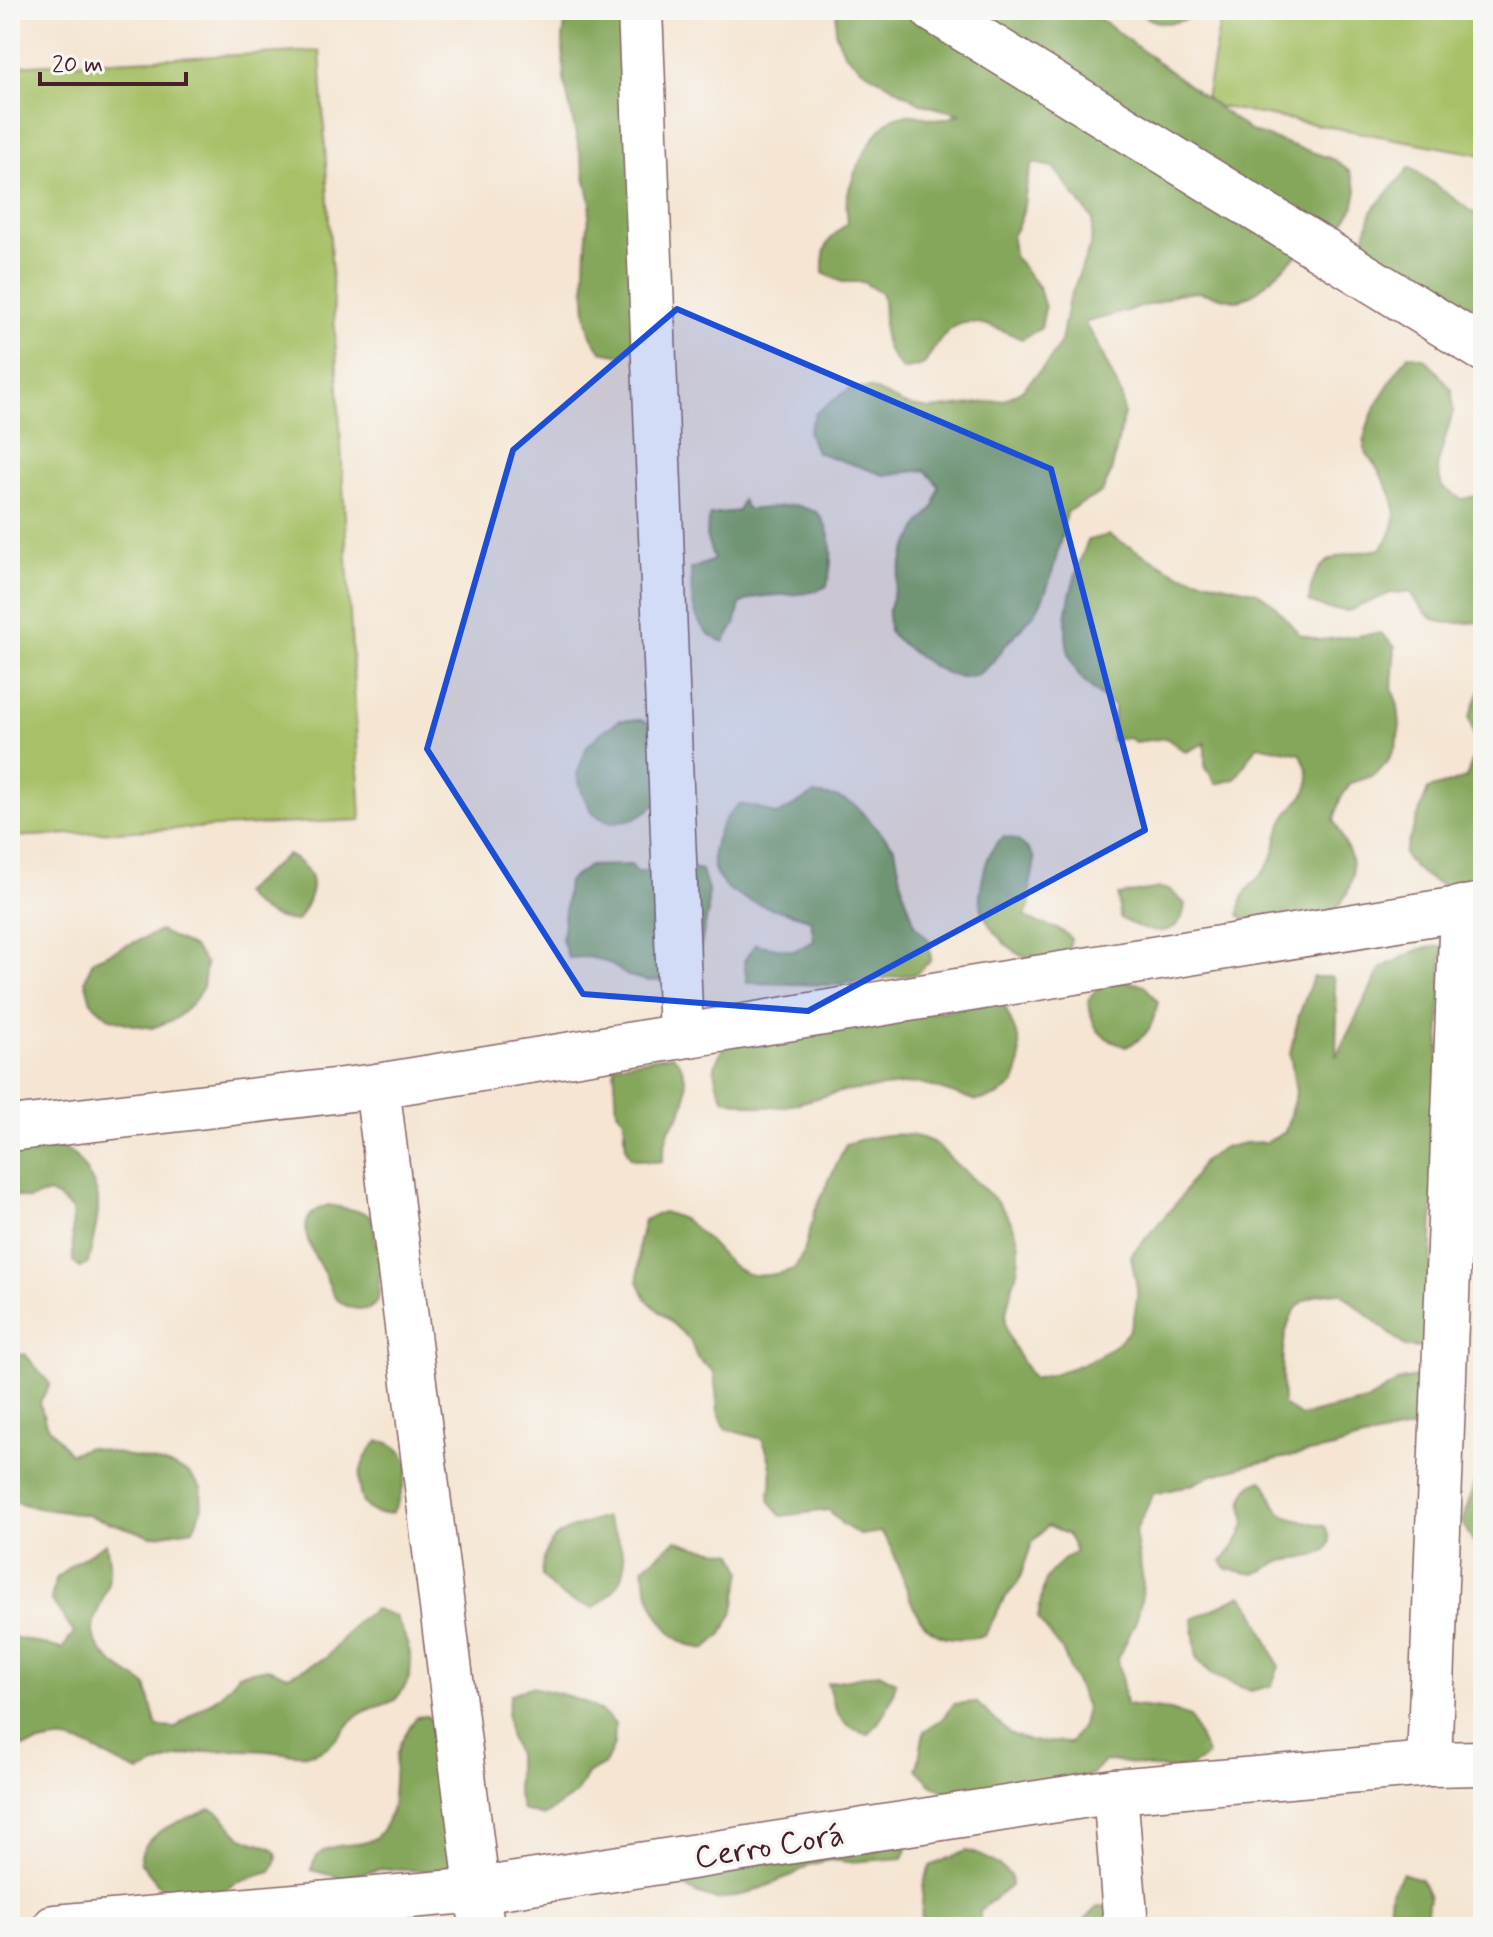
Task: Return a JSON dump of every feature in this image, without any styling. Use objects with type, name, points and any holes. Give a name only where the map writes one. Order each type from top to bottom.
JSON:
[{"type":"street","points":[[640,10],[681,1035]]},
{"type":"street","points":[[933,10],[1483,349]]},
{"type":"street","points":[[10,1129],[377,1086],[1472,906],[1429,1764]]},
{"type":"street","points":[[377,1086],[480,1908]]},
{"type":"street","name":"Cerro Corá","points":[[55,1927],[480,1908],[1115,1791],[1429,1764],[1483,1763]]},
{"type":"street","points":[[1115,1791],[1126,1927]]},
{"type":"highlighted area","points":[[677,309],[1051,469],[1145,830],[808,1011],[583,994],[427,749],[513,450]]},
{"type":"green space","points":[[567,10],[657,10],[639,344],[621,355],[601,351],[588,323],[585,270],[591,203],[564,80],[563,38]]},
{"type":"green space","points":[[837,10],[1079,10],[1096,16],[1250,131],[1335,160],[1350,172],[1357,190],[1353,209],[1342,225],[1321,234],[1256,292],[1239,301],[1197,292],[1176,294],[1159,302],[1084,323],[1121,394],[1124,414],[1111,473],[1102,492],[1067,512],[1052,572],[1036,612],[988,667],[973,676],[957,676],[936,668],[889,632],[888,612],[905,552],[920,524],[934,507],[939,486],[925,470],[884,475],[816,452],[808,432],[816,413],[850,389],[870,388],[906,405],[931,409],[1004,400],[1022,390],[1049,361],[1061,342],[1068,303],[1091,243],[1093,220],[1053,167],[1033,163],[1024,207],[1012,236],[1014,256],[1039,288],[1045,308],[1041,328],[1022,339],[988,325],[964,323],[944,335],[924,365],[903,370],[885,341],[882,294],[863,282],[842,282],[823,273],[825,250],[835,234],[848,223],[847,198],[854,176],[881,128],[900,116],[942,119],[960,114],[922,104],[862,69],[844,53],[835,32]]},
{"type":"green space","points":[[1137,10],[1203,10],[1187,19],[1170,23],[1153,20]]},
{"type":"green space","points":[[1222,10],[1483,10],[1483,155],[1205,104]]},
{"type":"green space","points":[[320,51],[361,820],[10,837],[10,66]]},
{"type":"green space","points":[[1410,167],[1474,213],[1483,215],[1483,360],[1361,249],[1372,211]]},
{"type":"green space","points":[[1408,355],[1426,359],[1452,390],[1453,411],[1437,467],[1442,487],[1462,499],[1482,495],[1483,492],[1483,622],[1440,622],[1425,613],[1411,592],[1391,593],[1348,611],[1328,609],[1309,602],[1311,586],[1323,565],[1341,555],[1381,549],[1389,538],[1395,517],[1392,497],[1365,450],[1365,439],[1372,414]]},
{"type":"green space","points":[[742,500],[748,510],[795,505],[817,512],[830,538],[830,567],[827,586],[816,591],[759,597],[740,604],[735,625],[724,642],[713,637],[699,622],[693,602],[691,569],[714,560],[706,536],[710,515],[738,511]]},
{"type":"green space","points":[[1109,535],[1179,574],[1257,592],[1273,604],[1300,635],[1320,640],[1381,633],[1395,647],[1392,688],[1400,726],[1396,746],[1387,763],[1372,776],[1351,783],[1340,799],[1334,820],[1351,857],[1353,875],[1347,894],[1335,910],[1257,927],[1239,915],[1247,890],[1272,858],[1286,815],[1308,788],[1307,769],[1301,754],[1258,745],[1235,779],[1216,784],[1205,766],[1205,743],[1186,752],[1166,738],[1135,742],[1129,738],[1112,740],[1114,707],[1085,682],[1074,667],[1066,631],[1071,593],[1088,540]]},
{"type":"green space","points":[[1483,683],[1483,902],[1428,878],[1404,854],[1428,789],[1466,778],[1475,748],[1469,718]]},
{"type":"green space","points":[[620,720],[641,720],[660,727],[666,799],[632,820],[611,823],[593,814],[577,775],[587,746]]},
{"type":"green space","points":[[814,794],[836,797],[854,804],[895,848],[903,890],[916,927],[929,940],[931,960],[916,974],[833,985],[747,983],[744,961],[755,944],[794,951],[814,941],[811,920],[761,905],[730,890],[719,879],[713,864],[718,833],[739,804],[777,815]]},
{"type":"green space","points":[[1004,837],[1020,842],[1033,855],[1034,866],[1025,916],[1061,931],[1071,939],[1064,958],[1040,960],[1018,954],[1003,941],[985,917],[980,896],[985,868],[992,851]]},
{"type":"green space","points":[[287,855],[306,868],[312,884],[308,901],[297,921],[266,913],[242,893]]},
{"type":"green space","points":[[631,865],[638,873],[669,866],[701,870],[708,889],[708,912],[699,954],[667,980],[648,981],[628,976],[609,963],[589,957],[568,958],[562,939],[568,881],[589,866]]},
{"type":"green space","points":[[1160,888],[1170,890],[1185,904],[1177,925],[1169,930],[1150,930],[1120,918],[1118,895]]},
{"type":"green space","points":[[160,931],[194,948],[206,964],[203,987],[192,1004],[175,1019],[152,1028],[108,1017],[91,1002],[85,980],[93,960]]},
{"type":"green space","points":[[1443,946],[1428,1348],[1406,1347],[1340,1292],[1330,1293],[1307,1299],[1295,1310],[1285,1335],[1282,1365],[1283,1405],[1301,1416],[1366,1401],[1401,1380],[1422,1376],[1435,1396],[1432,1415],[1416,1427],[1248,1465],[1191,1485],[1153,1494],[1135,1532],[1143,1581],[1141,1602],[1136,1621],[1118,1659],[1126,1705],[1170,1710],[1190,1717],[1208,1756],[1190,1766],[1174,1769],[1105,1761],[1091,1775],[1069,1782],[1011,1780],[990,1789],[950,1795],[931,1784],[917,1770],[924,1731],[942,1719],[954,1704],[976,1702],[1009,1733],[1029,1741],[1070,1743],[1082,1726],[1086,1707],[1062,1650],[1038,1619],[1046,1579],[1076,1551],[1067,1534],[1047,1526],[1032,1543],[1018,1583],[1004,1599],[985,1635],[958,1638],[938,1634],[924,1624],[881,1532],[860,1535],[842,1524],[829,1510],[781,1516],[769,1500],[771,1469],[762,1439],[725,1429],[718,1411],[714,1372],[697,1358],[690,1340],[646,1299],[638,1281],[639,1241],[644,1220],[663,1212],[687,1222],[743,1272],[773,1275],[794,1269],[804,1252],[815,1210],[846,1144],[888,1135],[920,1137],[936,1145],[982,1187],[1000,1206],[1014,1228],[1019,1252],[1006,1325],[1013,1346],[1033,1379],[1071,1368],[1108,1350],[1129,1330],[1137,1293],[1131,1255],[1179,1200],[1203,1162],[1222,1148],[1267,1142],[1285,1132],[1296,1093],[1290,1053],[1313,977],[1333,977],[1337,1012],[1336,1057],[1381,968],[1420,949]]},
{"type":"green space","points":[[1122,981],[1144,985],[1158,1002],[1148,1030],[1126,1047],[1098,1031],[1088,1000],[1100,984]]},
{"type":"green space","points":[[1003,1002],[1019,1041],[1020,1064],[1014,1084],[997,1096],[977,1101],[920,1083],[840,1092],[783,1107],[761,1107],[724,1099],[715,1076],[718,1058],[727,1043]]},
{"type":"green space","points":[[672,1055],[684,1074],[686,1091],[683,1107],[670,1128],[662,1161],[631,1158],[626,1149],[624,1119],[617,1111],[614,1065]]},
{"type":"green space","points":[[38,1144],[58,1146],[69,1151],[95,1187],[98,1200],[96,1224],[88,1263],[80,1268],[73,1262],[72,1210],[49,1193],[29,1199],[10,1195],[10,1150]]},
{"type":"green space","points":[[329,1205],[372,1217],[380,1269],[378,1301],[369,1309],[350,1308],[337,1299],[310,1245],[306,1226],[309,1217]]},
{"type":"green space","points":[[25,1354],[50,1384],[40,1402],[45,1422],[70,1454],[88,1447],[170,1465],[189,1473],[201,1488],[202,1509],[193,1529],[151,1536],[87,1515],[37,1508],[10,1500],[10,1357]]},
{"type":"green space","points":[[379,1441],[397,1448],[409,1465],[401,1496],[392,1513],[368,1509],[359,1489],[363,1463]]},
{"type":"green space","points":[[1262,1480],[1281,1512],[1325,1526],[1329,1545],[1318,1554],[1280,1562],[1259,1572],[1227,1569],[1222,1561],[1244,1527],[1245,1494],[1253,1484]]},
{"type":"green space","points":[[1483,1481],[1483,1560],[1462,1522],[1475,1483]]},
{"type":"green space","points":[[605,1517],[620,1544],[624,1566],[617,1587],[593,1608],[563,1596],[541,1575],[547,1549],[560,1534]]},
{"type":"green space","points":[[676,1540],[734,1553],[742,1571],[733,1614],[722,1634],[706,1649],[687,1644],[669,1631],[656,1612],[648,1590],[643,1568]]},
{"type":"green space","points":[[106,1543],[109,1576],[94,1625],[95,1641],[114,1664],[146,1685],[157,1727],[176,1728],[216,1699],[238,1674],[268,1668],[288,1676],[326,1658],[357,1621],[375,1609],[395,1616],[404,1634],[411,1663],[407,1682],[395,1700],[361,1713],[330,1745],[308,1754],[217,1751],[171,1759],[140,1772],[66,1740],[10,1748],[10,1636],[62,1649],[74,1633],[51,1599],[56,1579],[71,1565]]},
{"type":"green space","points":[[1242,1595],[1254,1611],[1279,1667],[1271,1686],[1250,1691],[1212,1675],[1197,1659],[1192,1619]]},
{"type":"green space","points":[[879,1673],[896,1682],[886,1710],[869,1734],[850,1726],[839,1716],[827,1683]]},
{"type":"green space","points":[[531,1687],[586,1703],[615,1724],[614,1745],[605,1764],[587,1774],[576,1794],[543,1816],[522,1810],[517,1791],[517,1754],[509,1735],[507,1714],[511,1694]]},
{"type":"green space","points":[[427,1716],[444,1732],[455,1858],[447,1867],[433,1871],[381,1869],[341,1878],[311,1870],[323,1851],[361,1843],[378,1835],[390,1814],[400,1744],[416,1717]]},
{"type":"green space","points":[[210,1809],[244,1838],[273,1849],[277,1854],[276,1862],[271,1872],[240,1881],[198,1905],[169,1898],[140,1862],[143,1850],[166,1828]]},
{"type":"green space","points":[[901,1842],[907,1849],[903,1858],[849,1862],[830,1860],[809,1865],[750,1893],[717,1900],[677,1882],[674,1871]]},
{"type":"green space","points":[[966,1851],[1000,1867],[1010,1875],[1011,1886],[980,1910],[980,1920],[986,1927],[921,1927],[923,1886],[930,1866]]},
{"type":"green space","points":[[1402,1873],[1421,1879],[1429,1897],[1425,1927],[1388,1927],[1391,1891]]},
{"type":"green space","points":[[1098,1906],[1108,1906],[1121,1927],[1078,1927]]}]
